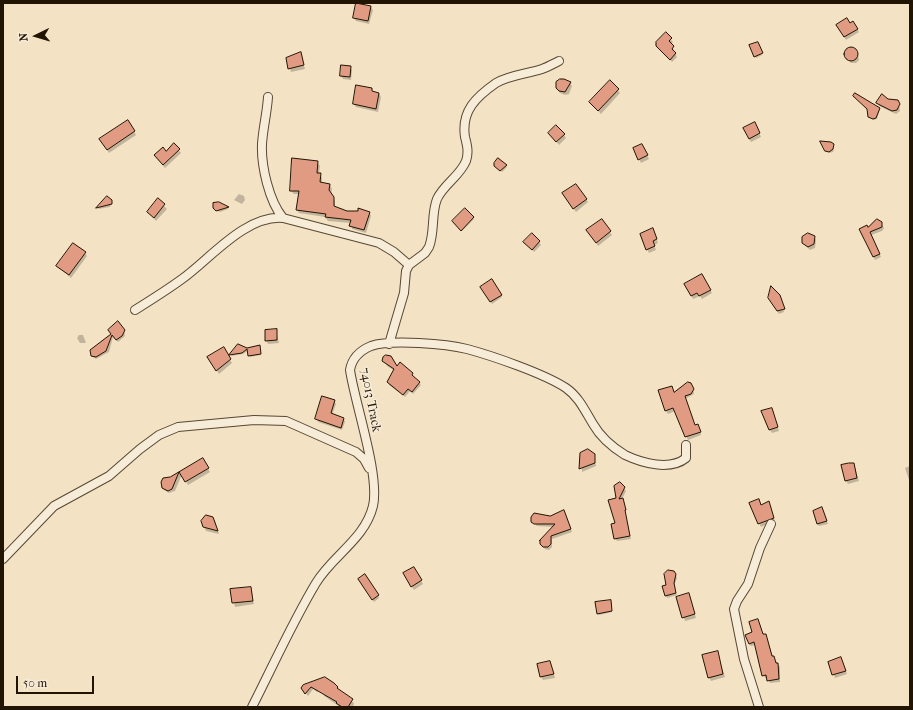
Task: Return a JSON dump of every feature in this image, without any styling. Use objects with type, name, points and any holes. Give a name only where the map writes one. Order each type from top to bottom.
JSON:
[{"type":"street","points":[[389,344],[402,299],[406,271],[409,265],[425,253],[429,247],[437,200],[446,186],[462,169],[466,160],[468,152],[464,129],[467,112],[486,90],[497,83],[509,77],[544,69],[559,61]]},
{"type":"street","points":[[268,97],[262,145],[264,166],[270,195],[283,218]]},
{"type":"street","points":[[136,310],[182,279],[242,230],[277,217],[379,243],[394,252],[409,265]]},
{"type":"street","name":"74013 Track","points":[[252,707],[316,582],[351,544],[364,526],[373,507],[374,491],[372,472],[350,370],[354,358],[359,353],[372,346],[410,343],[466,349],[542,376],[565,388],[573,394],[584,408],[598,432],[607,443],[635,459],[647,463],[676,463],[686,458],[686,445]]},
{"type":"street","points":[[3,558],[54,506],[108,476],[159,435],[178,427],[254,420],[286,421],[356,452],[364,459],[372,472]]},
{"type":"street","points":[[759,707],[744,659],[734,609],[748,584],[760,548],[771,524]]},
{"type":"building","points":[[356,3],[371,6],[368,21],[353,18]]},
{"type":"building","points":[[847,18],[850,23],[853,21],[858,29],[844,37],[836,25]]},
{"type":"building","points":[[666,32],[672,38],[669,41],[674,46],[672,49],[676,53],[670,60],[656,46],[656,42]]},
{"type":"building","points":[[758,42],[763,53],[754,57],[749,45]]},
{"type":"building","points":[[851,47],[856,49],[858,54],[856,59],[851,61],[846,59],[844,54],[846,49]]},
{"type":"building","points":[[301,52],[304,65],[288,69],[286,58]]},
{"type":"building","points":[[341,65],[351,66],[350,77],[340,76]]},
{"type":"building","points":[[560,79],[571,82],[565,92],[559,91],[556,88],[556,82]]},
{"type":"building","points":[[610,80],[619,89],[598,111],[589,102]]},
{"type":"building","points":[[356,85],[372,88],[372,91],[379,93],[376,109],[353,104]]},
{"type":"building","points":[[855,93],[880,108],[876,118],[873,119],[868,117],[867,109],[853,96]]},
{"type":"building","points":[[882,94],[888,99],[898,100],[900,104],[897,110],[892,111],[876,103]]},
{"type":"building","points":[[128,120],[135,131],[107,150],[99,139]]},
{"type":"building","points":[[755,122],[760,133],[749,139],[743,128]]},
{"type":"building","points":[[556,125],[565,134],[556,142],[548,133]]},
{"type":"building","points":[[820,141],[831,142],[834,144],[833,149],[829,152],[825,151]]},
{"type":"building","points":[[174,143],[180,149],[163,165],[154,155],[163,147],[166,151]]},
{"type":"building","points":[[642,144],[648,155],[638,160],[633,148]]},
{"type":"building","points":[[292,158],[318,161],[317,173],[321,173],[320,182],[330,184],[329,190],[334,197],[334,206],[347,211],[358,211],[358,208],[370,212],[364,230],[349,226],[351,220],[325,217],[326,214],[296,210],[299,191],[290,191]]},
{"type":"building","points":[[498,158],[507,165],[500,171],[494,166],[494,163]]},
{"type":"building","points":[[576,184],[587,199],[573,209],[562,193]]},
{"type":"building","points":[[107,196],[112,200],[112,204],[96,208]]},
{"type":"building","points":[[158,198],[165,204],[154,218],[147,212]]},
{"type":"building","points":[[219,202],[229,207],[216,211],[213,208],[213,203]]},
{"type":"building","points":[[465,208],[474,217],[461,231],[452,221]]},
{"type":"building","points":[[602,219],[611,231],[596,243],[586,230]]},
{"type":"building","points":[[877,219],[882,222],[882,227],[870,232],[880,254],[873,257],[859,229],[867,225],[868,227]]},
{"type":"building","points":[[653,228],[657,239],[653,241],[655,246],[646,250],[640,234]]},
{"type":"building","points":[[532,233],[540,241],[532,250],[523,242]]},
{"type":"building","points":[[808,233],[815,236],[814,244],[808,247],[802,243],[802,237]]},
{"type":"building","points":[[73,243],[86,252],[69,275],[56,266]]},
{"type":"building","points":[[702,274],[711,290],[699,296],[697,293],[691,296],[684,284]]},
{"type":"building","points":[[492,279],[502,295],[490,302],[480,287]]},
{"type":"building","points":[[771,286],[780,295],[785,309],[777,311],[768,298]]},
{"type":"building","points":[[118,321],[125,330],[122,336],[116,340],[112,335],[106,351],[96,357],[91,356],[90,350],[111,334],[108,330]]},
{"type":"building","points":[[277,329],[277,340],[265,341],[265,330]]},
{"type":"building","points":[[238,344],[247,348],[260,345],[261,354],[248,356],[247,349],[242,353],[229,355]]},
{"type":"building","points":[[224,347],[231,359],[216,371],[207,357]]},
{"type":"building","points":[[386,355],[391,356],[397,366],[400,362],[413,373],[412,375],[420,382],[412,392],[408,389],[403,395],[387,382],[394,369],[382,361],[383,357]]},
{"type":"building","points":[[688,382],[691,383],[694,389],[691,394],[685,396],[695,425],[698,424],[701,432],[685,437],[673,408],[665,411],[658,390],[672,386],[674,392]]},
{"type":"building","points":[[322,396],[335,400],[331,413],[344,418],[341,428],[315,419]]},
{"type":"building","points":[[772,408],[778,427],[769,430],[761,411]]},
{"type":"building","points":[[588,449],[595,454],[595,463],[579,469],[580,453]]},
{"type":"building","points":[[203,458],[209,468],[185,482],[179,472],[172,489],[168,491],[162,488],[161,482],[163,478],[170,477]]},
{"type":"building","points":[[854,463],[857,478],[845,481],[841,465]]},
{"type":"building","points":[[620,482],[625,487],[619,499],[623,498],[630,536],[614,539],[611,524],[615,523],[608,500],[616,498],[614,486]]},
{"type":"building","points":[[759,499],[761,505],[769,501],[774,518],[758,524],[749,503]]},
{"type":"building","points":[[822,507],[827,521],[817,524],[813,511]]},
{"type":"building","points":[[564,510],[571,529],[551,536],[551,544],[548,547],[543,547],[540,544],[540,540],[539,541],[555,524],[534,524],[531,522],[531,517],[534,513],[550,516]]},
{"type":"building","points":[[206,515],[213,517],[218,531],[203,527],[201,521]]},
{"type":"building","points":[[414,567],[422,580],[411,587],[403,573]]},
{"type":"building","points":[[668,570],[674,571],[676,574],[674,583],[676,593],[665,596],[662,586],[666,585],[664,574]]},
{"type":"building","points":[[365,574],[379,595],[372,600],[358,579]]},
{"type":"building","points":[[251,587],[253,601],[232,603],[230,589]]},
{"type":"building","points":[[689,593],[695,614],[682,618],[676,597]]},
{"type":"building","points":[[611,600],[612,611],[597,614],[595,602]]},
{"type":"building","points":[[758,619],[763,634],[766,634],[772,656],[774,656],[776,663],[778,663],[779,679],[767,681],[766,675],[762,676],[754,642],[749,644],[745,635],[752,632],[749,622]]},
{"type":"building","points":[[718,651],[723,674],[708,678],[702,655]]},
{"type":"building","points":[[841,657],[846,671],[832,675],[828,662]]},
{"type":"building","points":[[550,661],[554,674],[540,677],[537,664]]},
{"type":"building","points":[[325,677],[334,683],[338,687],[337,688],[353,699],[348,707],[342,707],[336,703],[337,702],[311,687],[305,694],[301,688],[303,685]]}]
